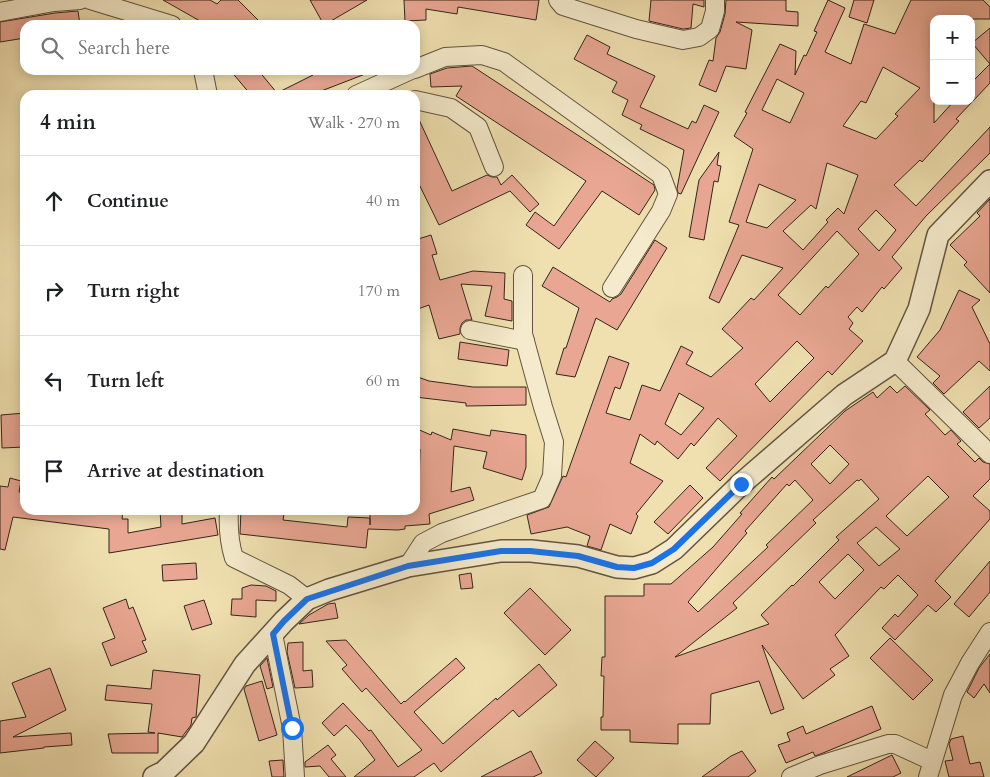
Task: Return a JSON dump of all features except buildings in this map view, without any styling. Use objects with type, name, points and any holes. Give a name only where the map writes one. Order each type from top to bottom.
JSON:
[{"type":"street","points":[[0,12],[54,2],[80,0]]},
{"type":"street","points":[[90,0],[156,20]]},
{"type":"street","points":[[558,0],[564,6],[636,29],[683,40],[699,37],[710,29],[715,10],[715,0]]},
{"type":"street","points":[[420,67],[445,57],[482,55],[504,62],[660,175],[668,194],[661,211],[612,288]]},
{"type":"street","points":[[204,75],[207,90]]},
{"type":"street","points":[[367,90],[400,75]]},
{"type":"street","points":[[420,101],[451,108],[478,127],[494,167]]},
{"type":"street","points":[[154,777],[164,772],[194,743],[245,664],[307,599],[408,566],[501,551],[530,551],[578,556],[617,567],[634,568],[652,563],[674,549],[741,484],[844,395],[895,361],[919,309],[938,235],[990,181]]},
{"type":"street","points":[[408,566],[423,543],[442,533],[542,499],[552,476],[554,442],[542,407],[523,334],[523,275]]},
{"type":"street","points":[[470,330],[525,341]]},
{"type":"street","points":[[895,361],[990,454]]},
{"type":"street","points":[[229,515],[230,546],[234,558],[289,585],[307,599]]},
{"type":"street","points":[[791,777],[820,765],[888,744],[895,744],[930,769],[954,695],[970,663],[990,632]]},
{"type":"street","points":[[273,634],[292,728],[296,777]]},
{"type":"route","points":[[292,728],[273,634],[307,599],[387,571],[501,551],[530,551],[578,556],[617,567],[634,568],[652,563],[674,549],[741,484]]}]
